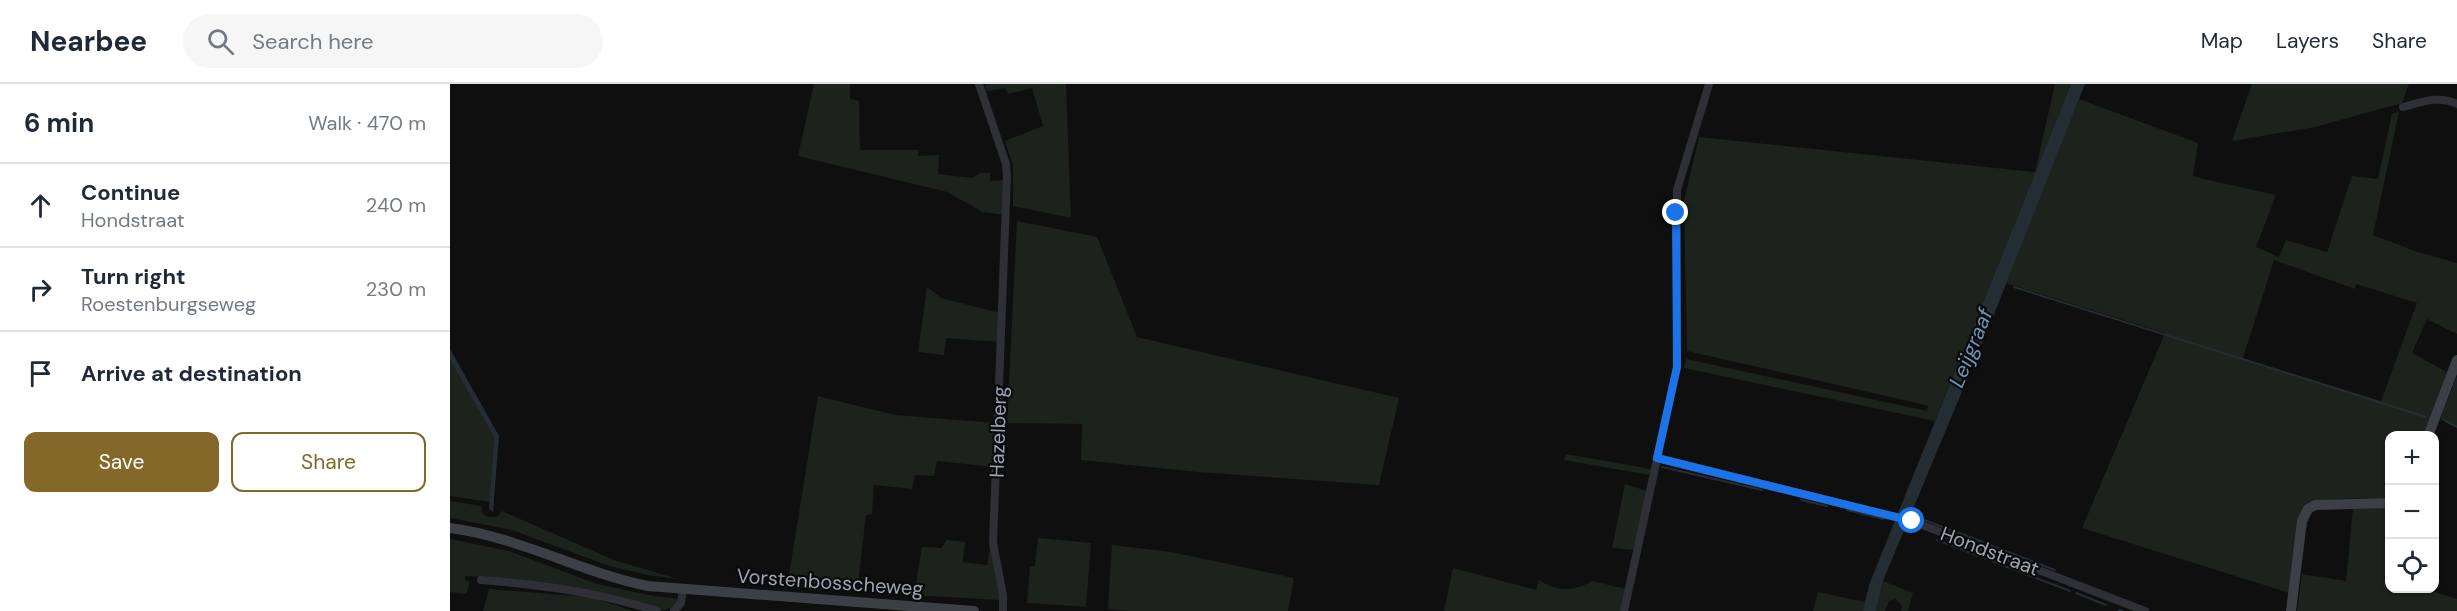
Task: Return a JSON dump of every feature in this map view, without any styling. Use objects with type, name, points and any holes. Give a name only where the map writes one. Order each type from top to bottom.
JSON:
[{"type":"street","name":"Hazelberg","points":[[980,84],[1006,164],[1005,251],[993,543],[1003,595],[1003,611]]},
{"type":"street","points":[[1624,611],[1677,367],[1677,190],[1709,84]]},
{"type":"street","points":[[2403,107],[2427,100],[2445,98],[2457,104]]},
{"type":"street","points":[[2430,431],[2457,360]]},
{"type":"street","name":"Hondstraat","points":[[1657,458],[1909,520],[2145,611]]},
{"type":"street","points":[[2291,611],[2302,521],[2308,509],[2322,504],[2385,502]]},
{"type":"street","name":"Vorstenbosscheweg","points":[[450,528],[508,539],[615,579],[648,586],[974,611]]},
{"type":"street","points":[[481,580],[551,586],[593,593],[657,611]]},
{"type":"street","points":[[674,611],[681,603],[683,589]]},
{"type":"shaded area","points":[[814,84],[850,84],[850,99],[859,101],[860,150],[918,150],[918,156],[939,155],[938,174],[972,178],[981,173],[990,173],[990,181],[1005,180],[1005,215],[983,212],[947,192],[798,156]]},
{"type":"shaded area","points":[[985,84],[1066,84],[1071,218],[1013,206],[1013,166],[1005,141],[1043,126],[1032,88],[1008,94],[1005,88],[987,91]]},
{"type":"shaded area","points":[[2055,84],[2071,84],[1935,421],[1684,368],[1686,359],[1927,411],[1928,406],[1917,403],[1687,351],[1684,201],[1699,137],[2035,172]]},
{"type":"shaded area","points":[[2252,84],[2409,84],[2402,103],[2315,127],[2232,141]]},
{"type":"shaded area","points":[[2079,99],[2198,143],[2193,175],[2195,177],[2276,195],[2256,247],[2279,257],[2286,240],[2327,252],[2352,176],[2378,179],[2392,114],[2399,112],[2373,235],[2418,252],[2457,263],[2457,334],[2427,319],[2412,353],[2447,372],[2425,431],[2385,431],[2385,498],[2329,499],[2312,503],[2290,593],[2082,528],[2165,333],[2006,283]],"holes":[[[2274,260],[2355,289],[2356,284],[2417,303],[2381,401],[2243,358]]]},
{"type":"shaded area","points":[[1017,221],[1097,237],[1137,337],[1399,398],[1379,485],[1198,472],[1081,460],[1082,424],[1007,423]]},
{"type":"shaded area","points":[[927,287],[941,298],[1000,313],[999,342],[946,338],[944,355],[918,352]]},
{"type":"shaded area","points":[[450,360],[494,437],[490,502],[450,496]]},
{"type":"shaded area","points":[[2457,376],[2457,427],[2440,419]]},
{"type":"shaded area","points":[[818,396],[895,415],[996,423],[994,467],[937,461],[934,476],[915,475],[912,489],[874,485],[872,514],[866,515],[857,592],[787,587]]},
{"type":"shaded area","points":[[1566,454],[1651,469],[1650,475],[1564,460]]},
{"type":"shaded area","points":[[1625,484],[1647,491],[1634,550],[1612,548]]},
{"type":"shaded area","points":[[450,501],[481,506],[483,514],[488,517],[497,517],[502,511],[614,560],[678,579],[609,566],[512,530],[450,518]]},
{"type":"shaded area","points":[[2353,508],[2385,508],[2385,593],[2438,593],[2457,599],[2457,611],[2297,611],[2302,574],[2346,581]]},
{"type":"shaded area","points":[[1038,538],[1091,543],[1086,607],[1027,603],[1030,566],[1035,566]]},
{"type":"shaded area","points":[[450,539],[509,551],[597,584],[679,599],[676,607],[664,610],[632,601],[487,577],[465,576],[465,580],[470,582],[466,594],[450,592]]},
{"type":"shaded area","points":[[946,540],[965,542],[963,562],[987,565],[990,548],[1000,600],[914,595],[922,547],[942,548]]},
{"type":"shaded area","points":[[1112,545],[1171,552],[1294,578],[1288,611],[1108,609]]},
{"type":"shaded area","points":[[1453,568],[1536,590],[1539,580],[1552,587],[1565,589],[1572,589],[1592,581],[1626,589],[1621,611],[1444,611]]},
{"type":"shaded area","points":[[1883,581],[1913,593],[1908,611],[1901,611],[1902,606],[1895,598],[1889,602],[1885,611],[1876,611]]},
{"type":"shaded area","points":[[489,589],[590,597],[633,611],[483,611]]},
{"type":"shaded area","points":[[1818,592],[1865,602],[1863,611],[1813,611]]},
{"type":"water","name":"Leijgraaf","points":[[2071,84],[2085,84],[1991,322],[1883,581],[1876,611],[1863,611],[1869,585]]},
{"type":"water","points":[[450,349],[499,436],[493,512],[489,509],[494,437],[450,360]]},
{"type":"waterway","points":[[2014,287],[2426,417]]},
{"type":"waterway","points":[[2444,420],[2457,427]]},
{"type":"waterway","points":[[1662,467],[1762,490]]},
{"type":"waterway","points":[[1801,500],[1827,506]]},
{"type":"waterway","points":[[1847,510],[1883,519]]},
{"type":"waterway","points":[[1916,517],[1983,542]]},
{"type":"waterway","points":[[1937,540],[2070,591]]},
{"type":"waterway","points":[[1990,545],[2055,570]]},
{"type":"waterway","points":[[2076,593],[2106,605]]},
{"type":"route","points":[[1676,213],[1677,367],[1657,458],[1912,521]]}]
